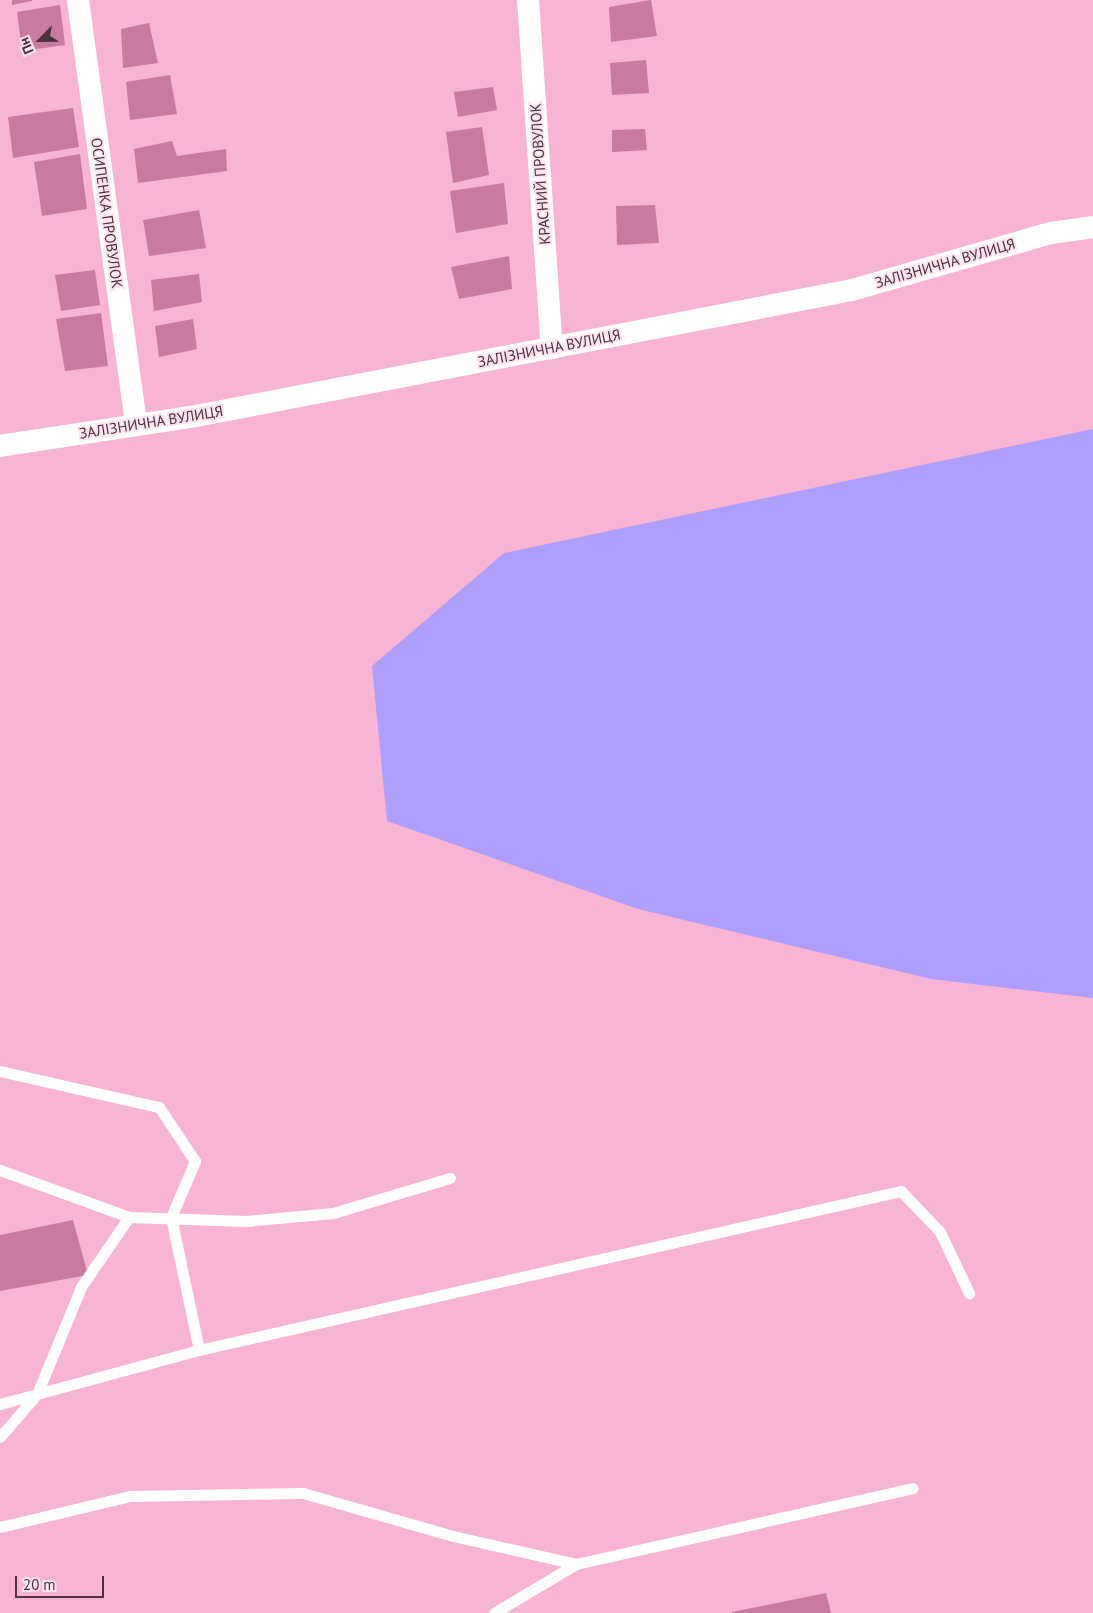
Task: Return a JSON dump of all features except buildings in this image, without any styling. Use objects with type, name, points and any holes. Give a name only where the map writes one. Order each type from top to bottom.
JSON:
[{"type":"street","name":"ОСИПЕНКА ПРОВУЛОК","points":[[78,0],[136,425]]},
{"type":"street","name":"КРАСНИЙ ПРОВУЛОК","points":[[528,0],[552,348]]},
{"type":"street","name":"ЗАЛІЗНИЧНА ВУЛИЦЯ","points":[[0,446],[136,425],[852,290],[1051,233],[1093,227]]},
{"type":"lane","points":[[0,1071],[159,1107],[195,1161],[171,1217],[199,1350]]},
{"type":"lane","points":[[0,1170],[129,1217],[246,1221],[333,1213],[450,1178]]},
{"type":"lane","points":[[0,1404],[199,1350],[901,1191],[940,1232],[969,1293]]},
{"type":"lane","points":[[0,1437],[37,1394],[81,1287],[129,1217]]},
{"type":"lane","points":[[494,1613],[576,1564],[913,1488]]},
{"type":"lane","points":[[0,1527],[130,1496],[304,1493],[453,1536],[576,1564]]},
{"type":"shaded area","points":[[1093,429],[1093,998],[931,979],[638,909],[387,821],[372,666],[504,553]]}]
